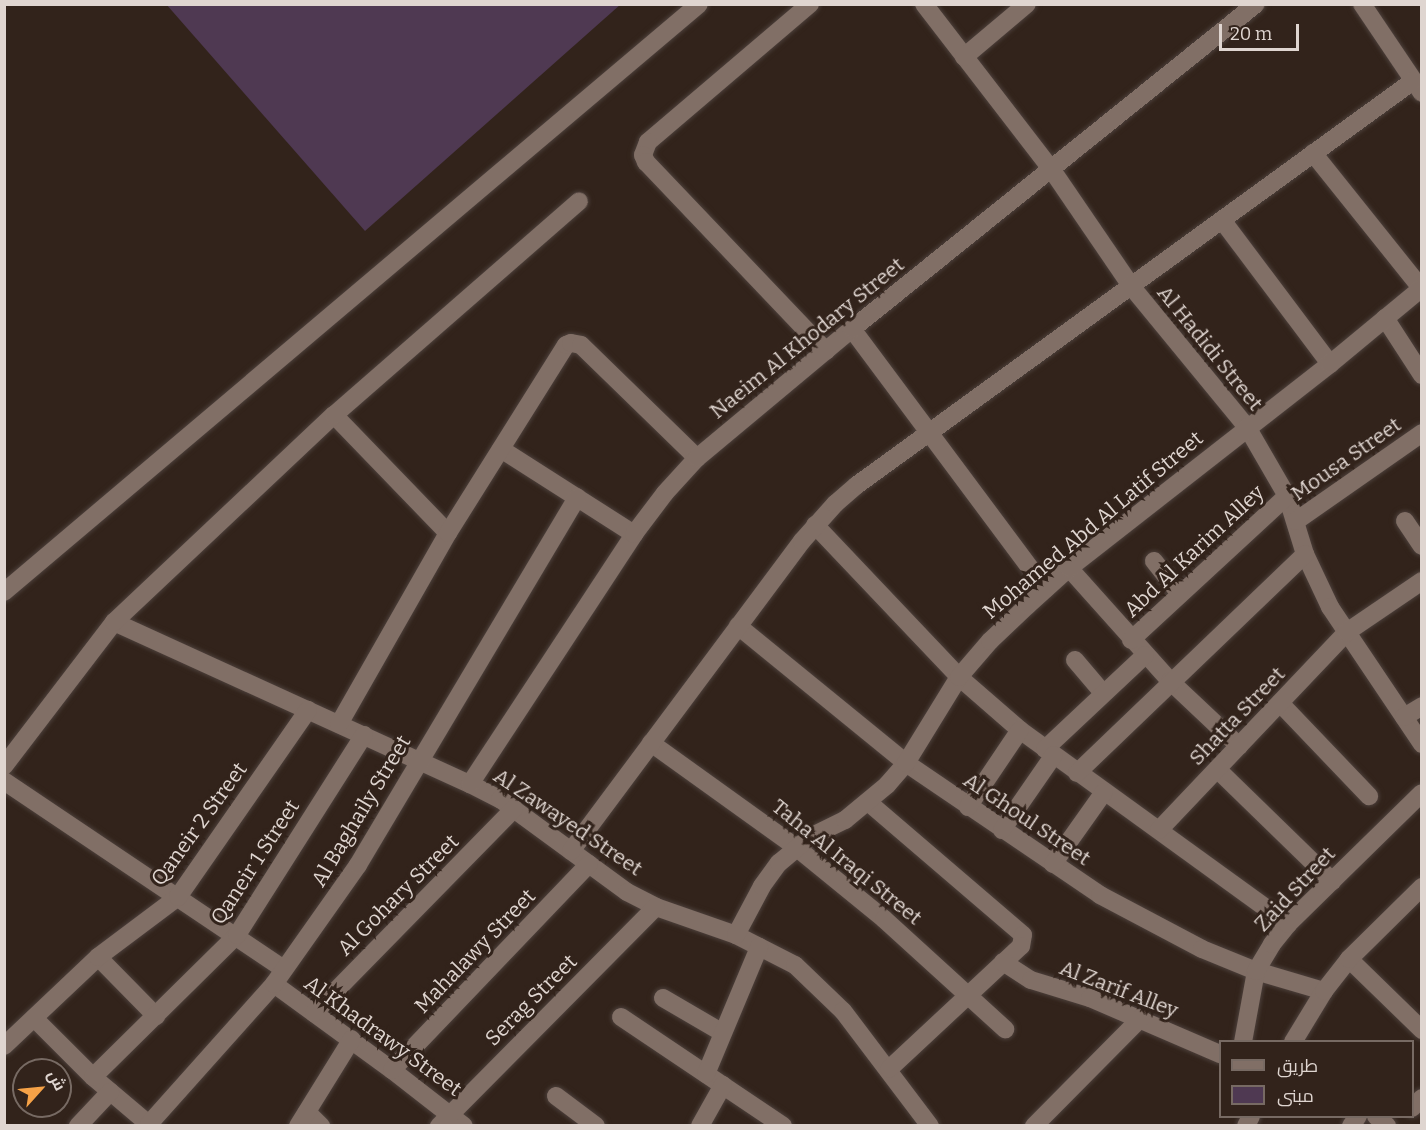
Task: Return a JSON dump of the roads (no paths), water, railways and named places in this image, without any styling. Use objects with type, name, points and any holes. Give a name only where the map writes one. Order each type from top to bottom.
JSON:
[{"type":"street","points":[[4,592],[699,4]]},
{"type":"street","points":[[810,4],[648,142],[643,155],[646,162],[826,351]]},
{"type":"street","name":"Al Hadidi Street","points":[[924,4],[1052,170],[1131,286],[1247,427],[1287,496],[1315,580],[1422,744]]},
{"type":"street","points":[[964,57],[1027,4]]},
{"type":"street","name":"Naeim Al Khodary Street","points":[[470,784],[634,534],[665,493],[697,458],[852,329],[1256,4]]},
{"type":"street","points":[[571,851],[815,525],[857,485],[1313,153],[1417,87],[1362,4]]},
{"type":"street","points":[[1313,153],[1421,288]]},
{"type":"street","points":[[4,766],[114,622],[334,415],[579,201]]},
{"type":"street","points":[[1222,220],[1330,364]]},
{"type":"street","name":"Mohamed Abd Al Latif Street","points":[[736,935],[762,886],[779,863],[810,837],[845,820],[868,802],[906,763],[959,677],[990,641],[1069,568],[1330,364],[1421,288]]},
{"type":"street","points":[[1385,318],[1422,375]]},
{"type":"street","points":[[852,329],[1046,589]]},
{"type":"street","points":[[339,724],[448,533],[566,345],[576,343],[697,458]]},
{"type":"street","points":[[334,415],[448,533]]},
{"type":"street","name":"Mousa Street","points":[[1296,521],[1422,433]]},
{"type":"street","points":[[501,449],[634,534]]},
{"type":"street","name":"Abd Al Karim Alley","points":[[1131,640],[1287,496]]},
{"type":"street","name":"Al Baghaily Street","points":[[150,1125],[279,977],[358,865],[577,497]]},
{"type":"street","points":[[1406,521],[1422,546]]},
{"type":"street","points":[[815,525],[959,677],[1020,730],[1288,924]]},
{"type":"street","points":[[1077,772],[1305,554]]},
{"type":"street","points":[[1154,561],[1180,594]]},
{"type":"street","points":[[1069,568],[1145,655],[1239,746]]},
{"type":"street","name":"Shatta Street","points":[[1159,830],[1347,632],[1422,581]]},
{"type":"street","name":"Al Zawayed Street","points":[[114,622],[470,784],[514,810],[627,892],[656,907],[736,935],[795,965],[835,1003],[889,1069],[923,1124]]},
{"type":"street","name":"Al Ghoul Street","points":[[738,626],[906,763],[1053,864],[1150,923],[1202,949],[1256,971],[1324,991]]},
{"type":"street","points":[[1002,830],[1050,752],[1103,693],[1145,655]]},
{"type":"street","points":[[1075,660],[1103,693]]},
{"type":"street","points":[[1280,703],[1369,796]]},
{"type":"street","points":[[1404,717],[1422,706]]},
{"type":"street","name":"Qaneir 2 Street","points":[[4,1046],[98,957],[178,897],[308,710]]},
{"type":"street","points":[[968,807],[1020,730]]},
{"type":"street","name":"Qaneir 1 Street","points":[[93,1077],[237,935],[364,735]]},
{"type":"street","name":"Taha Al Iraqi Street","points":[[651,743],[797,848],[884,919],[1005,1029]]},
{"type":"street","points":[[1217,770],[1332,881]]},
{"type":"street","name":"Al Khadrawy Street","points":[[4,781],[237,935],[314,1013],[393,1070],[451,1121]]},
{"type":"street","points":[[1053,864],[1104,792]]},
{"type":"street","name":"Zaid Street","points":[[1243,1040],[1256,971],[1272,944],[1288,924],[1422,793]]},
{"type":"street","points":[[868,802],[1023,935],[1021,946],[889,1069]]},
{"type":"street","name":"Al Gohary Street","points":[[314,1013],[514,810]]},
{"type":"street","name":"Mahalawy Street","points":[[393,1070],[589,864]]},
{"type":"street","points":[[1294,1040],[1324,991],[1349,959],[1418,898]]},
{"type":"street","name":"Serag Street","points":[[451,1121],[656,907]]},
{"type":"street","points":[[706,1074],[759,947]]},
{"type":"street","points":[[98,957],[156,1016]]},
{"type":"street","points":[[1349,959],[1422,1030]]},
{"type":"street","name":"Al Zarif Alley","points":[[1003,962],[1031,980],[1090,998],[1219,1053]]},
{"type":"street","points":[[663,998],[723,1033]]},
{"type":"street","points":[[621,1017],[783,1125]]},
{"type":"street","points":[[34,1018],[93,1077],[150,1125]]},
{"type":"street","points":[[1034,1125],[1141,1018]]},
{"type":"street","points":[[321,1125],[302,1119],[352,1040]]},
{"type":"street","points":[[700,1125],[723,1085]]},
{"type":"street","points":[[78,1125],[110,1092]]},
{"type":"street","points":[[556,1096],[596,1125]]}]
